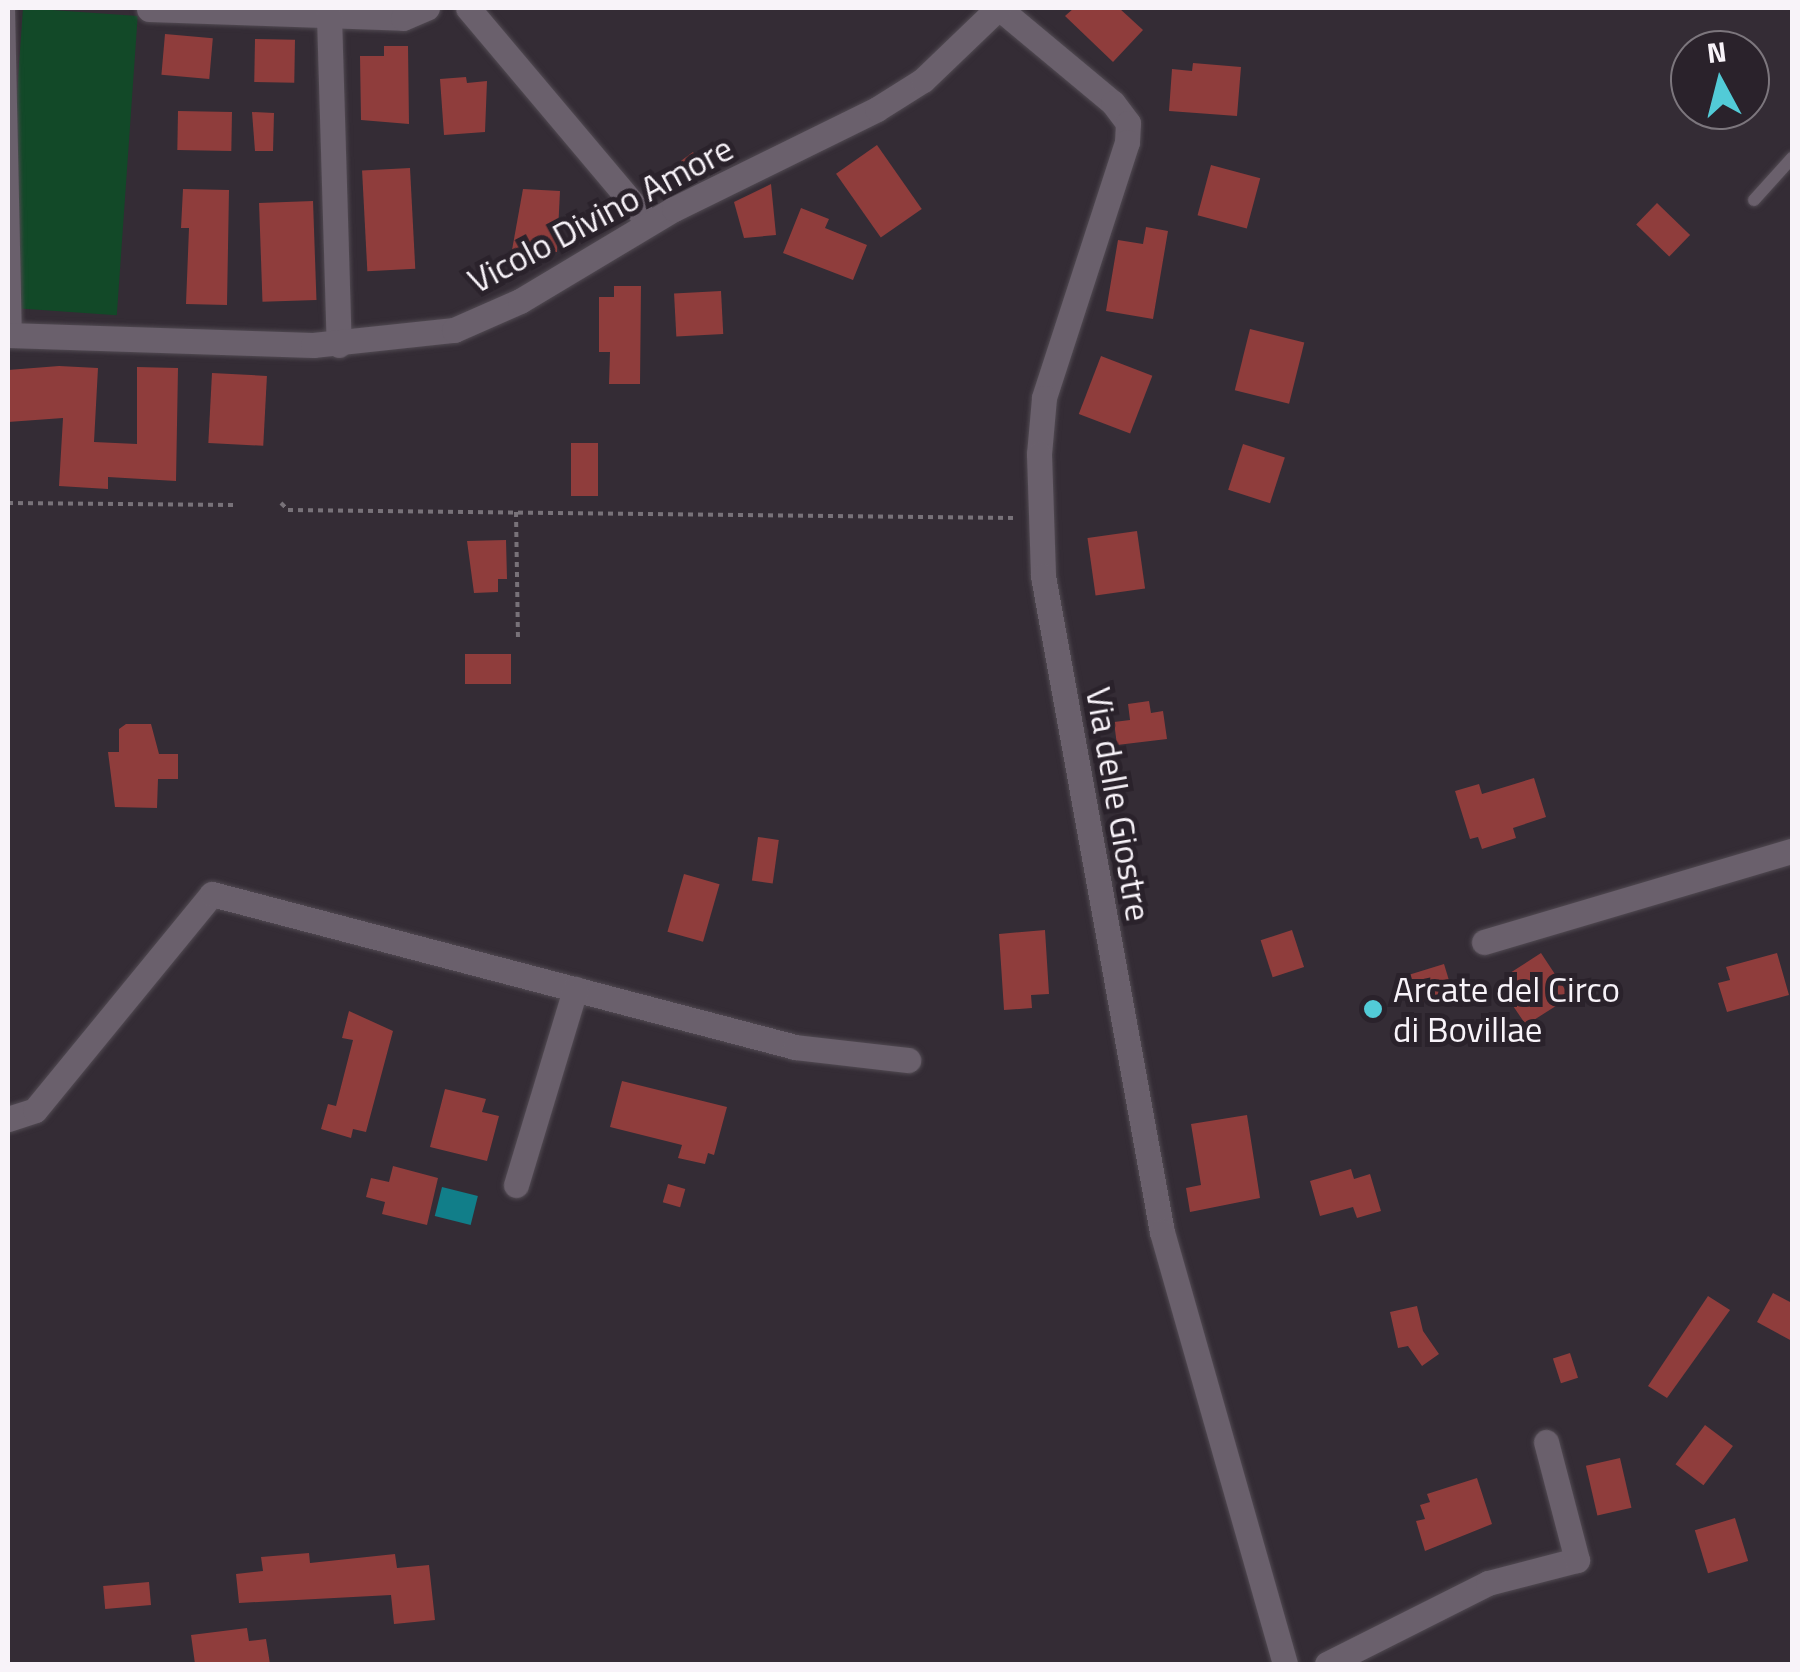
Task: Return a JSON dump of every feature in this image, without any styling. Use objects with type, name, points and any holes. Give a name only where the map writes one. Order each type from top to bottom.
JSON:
[{"type":"street","points":[[150,9],[402,18],[426,8]]},
{"type":"street","points":[[468,8],[649,222]]},
{"type":"street","name":"Vicolo Divino Amore","points":[[12,335],[339,345],[404,340],[473,323],[544,288],[649,222],[878,109],[923,80],[998,8]]},
{"type":"street","name":"Via delle Giostre","points":[[998,8],[1113,103],[1128,129],[1044,398],[1040,518],[1050,627],[1152,1190],[1285,1664]]},
{"type":"street","points":[[329,16],[339,345]]},
{"type":"street","points":[[1484,942],[1792,851]]},
{"type":"street","points":[[8,1118],[36,1110],[212,894],[795,1047],[908,1060]]},
{"type":"street","points":[[516,1185],[575,990]]},
{"type":"street","points":[[1327,1664],[1488,1583],[1577,1560],[1546,1442]]},
{"type":"lane","points":[[9,8],[12,335]]},
{"type":"lane","points":[[1754,200],[1792,158]]},
{"type":"path","points":[[8,504],[234,504]]},
{"type":"path","points":[[281,504],[288,510],[1040,518]]},
{"type":"path","points":[[516,512],[518,636]]},
{"type":"green space","points":[[23,8],[138,16],[117,315],[8,308],[8,223]]},
{"type":"water","points":[[442,1187],[478,1196],[471,1225],[435,1216]]},
{"type":"building","points":[[1074,8],[1119,8],[1143,30],[1113,62],[1065,16]]},
{"type":"building","points":[[165,34],[213,38],[209,79],[161,75]]},
{"type":"building","points":[[255,39],[295,40],[294,83],[254,82]]},
{"type":"building","points":[[384,46],[408,46],[409,124],[361,120],[360,56],[384,56]]},
{"type":"building","points":[[1193,63],[1241,67],[1237,116],[1169,111],[1172,69],[1192,71]]},
{"type":"building","points":[[466,77],[467,83],[487,81],[485,132],[444,135],[440,79]]},
{"type":"building","points":[[178,111],[232,112],[231,151],[177,150]]},
{"type":"building","points":[[252,112],[274,113],[273,151],[255,151]]},
{"type":"building","points":[[877,145],[922,209],[881,238],[836,174]]},
{"type":"building","points":[[693,152],[707,172],[671,193],[659,177]]},
{"type":"building","points":[[1211,165],[1260,178],[1247,228],[1198,215]]},
{"type":"building","points":[[410,168],[415,269],[367,271],[362,171]]},
{"type":"building","points":[[771,184],[776,235],[744,238],[734,202]]},
{"type":"building","points":[[183,189],[229,190],[227,305],[186,304],[189,228],[181,228]]},
{"type":"building","points":[[523,189],[560,191],[557,252],[512,250]]},
{"type":"building","points":[[313,201],[316,300],[262,302],[259,203]]},
{"type":"building","points":[[1657,203],[1690,235],[1669,257],[1636,225]]},
{"type":"building","points":[[801,208],[829,219],[825,228],[867,245],[853,280],[783,253]]},
{"type":"building","points":[[1146,227],[1168,231],[1153,319],[1106,311],[1118,240],[1143,244]]},
{"type":"building","points":[[614,286],[641,286],[640,384],[609,384],[610,352],[599,352],[599,297],[614,297]]},
{"type":"building","points":[[721,291],[723,334],[676,336],[674,293]]},
{"type":"building","points":[[1250,329],[1304,343],[1289,404],[1235,390]]},
{"type":"building","points":[[1101,356],[1152,376],[1130,434],[1079,414]]},
{"type":"building","points":[[137,367],[178,368],[176,481],[108,477],[108,489],[59,486],[63,418],[8,422],[8,370],[98,368],[94,442],[137,444]]},
{"type":"building","points":[[212,373],[267,376],[263,446],[208,443]]},
{"type":"building","points":[[571,443],[598,443],[598,496],[571,496]]},
{"type":"building","points":[[1243,444],[1285,458],[1270,503],[1228,490]]},
{"type":"building","points":[[1137,531],[1145,588],[1096,595],[1087,538]]},
{"type":"building","points":[[506,540],[507,579],[498,579],[498,592],[474,593],[467,541]]},
{"type":"building","points":[[465,654],[511,654],[511,684],[465,684]]},
{"type":"building","points":[[1149,701],[1151,713],[1163,711],[1167,739],[1117,745],[1114,722],[1130,720],[1128,704]]},
{"type":"building","points":[[126,724],[151,724],[159,754],[178,754],[178,779],[158,779],[157,808],[115,807],[108,752],[119,752],[119,729]]},
{"type":"building","points":[[1534,778],[1546,817],[1513,828],[1516,838],[1482,849],[1478,837],[1470,839],[1455,791],[1479,784],[1482,794]]},
{"type":"building","points":[[758,837],[779,840],[773,883],[752,881]]},
{"type":"building","points":[[684,874],[720,884],[703,942],[667,932]]},
{"type":"building","points":[[1045,930],[1049,994],[1031,995],[1032,1008],[1004,1010],[999,934]]},
{"type":"building","points":[[1292,930],[1304,967],[1273,977],[1261,940]]},
{"type":"building","points":[[1541,953],[1570,997],[1526,1025],[1509,1000],[1522,992],[1510,973]]},
{"type":"building","points":[[1777,953],[1789,995],[1727,1012],[1718,983],[1730,980],[1726,967]]},
{"type":"building","points":[[1444,964],[1453,993],[1415,1004],[1407,975]]},
{"type":"building","points":[[349,1011],[393,1031],[366,1132],[353,1129],[351,1138],[321,1129],[328,1104],[336,1106],[353,1040],[342,1038]]},
{"type":"building","points":[[622,1081],[727,1107],[714,1155],[708,1153],[705,1164],[678,1158],[682,1145],[610,1127]]},
{"type":"building","points":[[445,1089],[486,1099],[482,1112],[499,1116],[487,1161],[430,1147]]},
{"type":"building","points":[[1247,1115],[1260,1198],[1190,1212],[1186,1188],[1201,1185],[1191,1124]]},
{"type":"building","points":[[393,1166],[438,1178],[427,1225],[382,1214],[385,1202],[366,1197],[371,1178],[389,1182]]},
{"type":"building","points":[[1351,1169],[1354,1179],[1370,1174],[1381,1211],[1357,1218],[1353,1207],[1320,1216],[1310,1181]]},
{"type":"building","points":[[668,1184],[685,1189],[680,1207],[663,1202]]},
{"type":"building","points":[[1773,1293],[1792,1303],[1792,1341],[1757,1322]]},
{"type":"building","points":[[1708,1296],[1730,1310],[1667,1398],[1648,1386]]},
{"type":"building","points":[[1417,1306],[1423,1331],[1439,1354],[1422,1366],[1408,1346],[1398,1348],[1390,1312]]},
{"type":"building","points":[[1570,1353],[1578,1378],[1561,1383],[1553,1359]]},
{"type":"building","points":[[1705,1425],[1733,1446],[1703,1485],[1676,1464]]},
{"type":"building","points":[[1620,1458],[1631,1508],[1597,1516],[1586,1466]]},
{"type":"building","points":[[1477,1478],[1492,1524],[1425,1551],[1416,1521],[1425,1519],[1420,1505],[1430,1502],[1427,1494]]},
{"type":"building","points":[[1735,1518],[1748,1561],[1708,1573],[1695,1530]]},
{"type":"building","points":[[309,1553],[310,1563],[395,1554],[397,1568],[429,1565],[435,1620],[394,1624],[391,1595],[239,1603],[236,1574],[263,1571],[261,1557]]},
{"type":"building","points":[[149,1582],[151,1605],[105,1609],[103,1586]]},
{"type":"building","points":[[247,1628],[249,1641],[266,1639],[270,1664],[195,1664],[191,1635]]},
{"type":"place","name":"Arcate del Circo di Bovillae","points":[[1373,1009]]}]
